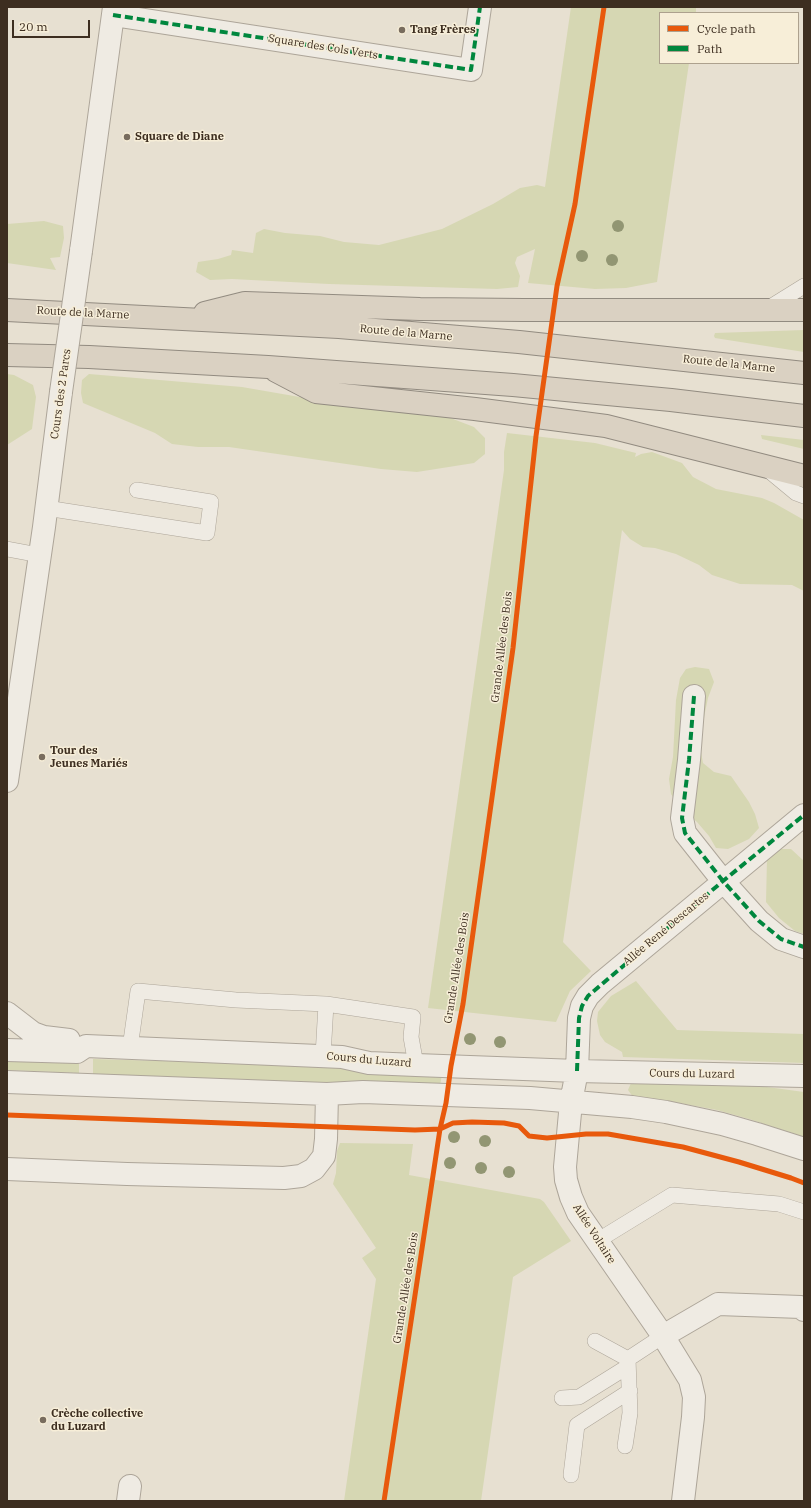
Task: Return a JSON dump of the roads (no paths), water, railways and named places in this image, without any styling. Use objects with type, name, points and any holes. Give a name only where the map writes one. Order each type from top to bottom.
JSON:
[{"type":"highway","points":[[183,318],[245,303],[420,309],[804,310]]},
{"type":"highway","name":"Route de la Marne","points":[[7,310],[183,318],[519,342],[804,373]]},
{"type":"highway","points":[[7,355],[89,357],[268,367],[513,385],[671,400],[804,416]]},
{"type":"highway","points":[[268,367],[316,392],[475,409],[606,426],[804,476]]},
{"type":"street","name":"Square des Cols Verts","points":[[114,11],[470,70],[480,7]]},
{"type":"street","name":"Cours des 2 Parcs","points":[[7,781],[40,555],[114,11]]},
{"type":"street","points":[[694,696],[689,760],[682,818],[685,833],[723,881],[759,921],[781,939],[804,947]]},
{"type":"street","name":"Allée René Descartes","points":[[577,1071],[579,1018],[582,1006],[588,996],[723,881],[804,815]]},
{"type":"street","points":[[7,1013],[33,1033],[44,1037],[78,1041],[86,1046]]},
{"type":"street","name":"Cours du Luzard","points":[[7,1050],[77,1052],[86,1046],[342,1057],[369,1063],[416,1065],[577,1071],[804,1076]]},
{"type":"street","name":"Allée Voltaire","points":[[577,1071],[570,1102],[565,1167],[570,1197],[578,1213],[663,1336],[690,1380],[694,1397],[694,1416],[683,1501]]},
{"type":"street","points":[[7,1082],[327,1094],[363,1092],[530,1098],[632,1107],[686,1116],[757,1134],[804,1149]]},
{"type":"street","points":[[7,1169],[150,1175],[284,1178],[301,1176],[314,1170],[324,1156],[327,1094]]},
{"type":"street","points":[[663,1336],[718,1304],[801,1307],[804,1310]]},
{"type":"lane","points":[[767,309],[804,286]]},
{"type":"lane","points":[[761,465],[796,493],[804,496]]},
{"type":"lane","points":[[46,508],[207,533],[211,502],[137,490]]},
{"type":"lane","points":[[7,549],[40,555]]},
{"type":"lane","points":[[130,1048],[138,991],[236,1000],[326,1004],[413,1017],[411,1037],[416,1065]]},
{"type":"lane","points":[[323,1056],[326,1004]]},
{"type":"lane","points":[[597,1241],[672,1195],[779,1204],[804,1212]]},
{"type":"lane","points":[[562,1398],[579,1397],[663,1336]]},
{"type":"lane","points":[[595,1341],[627,1363],[630,1391],[630,1414],[625,1446]]},
{"type":"lane","points":[[571,1475],[577,1425],[630,1391]]},
{"type":"place","name":"Tang Frères","points":[[402,30]]},
{"type":"place","name":"Square de Diane","points":[[127,137]]},
{"type":"place","name":"Tour des Jeunes Mariés","points":[[42,757]]},
{"type":"place","name":"Crèche collective du Luzard","points":[[43,1420]]}]
